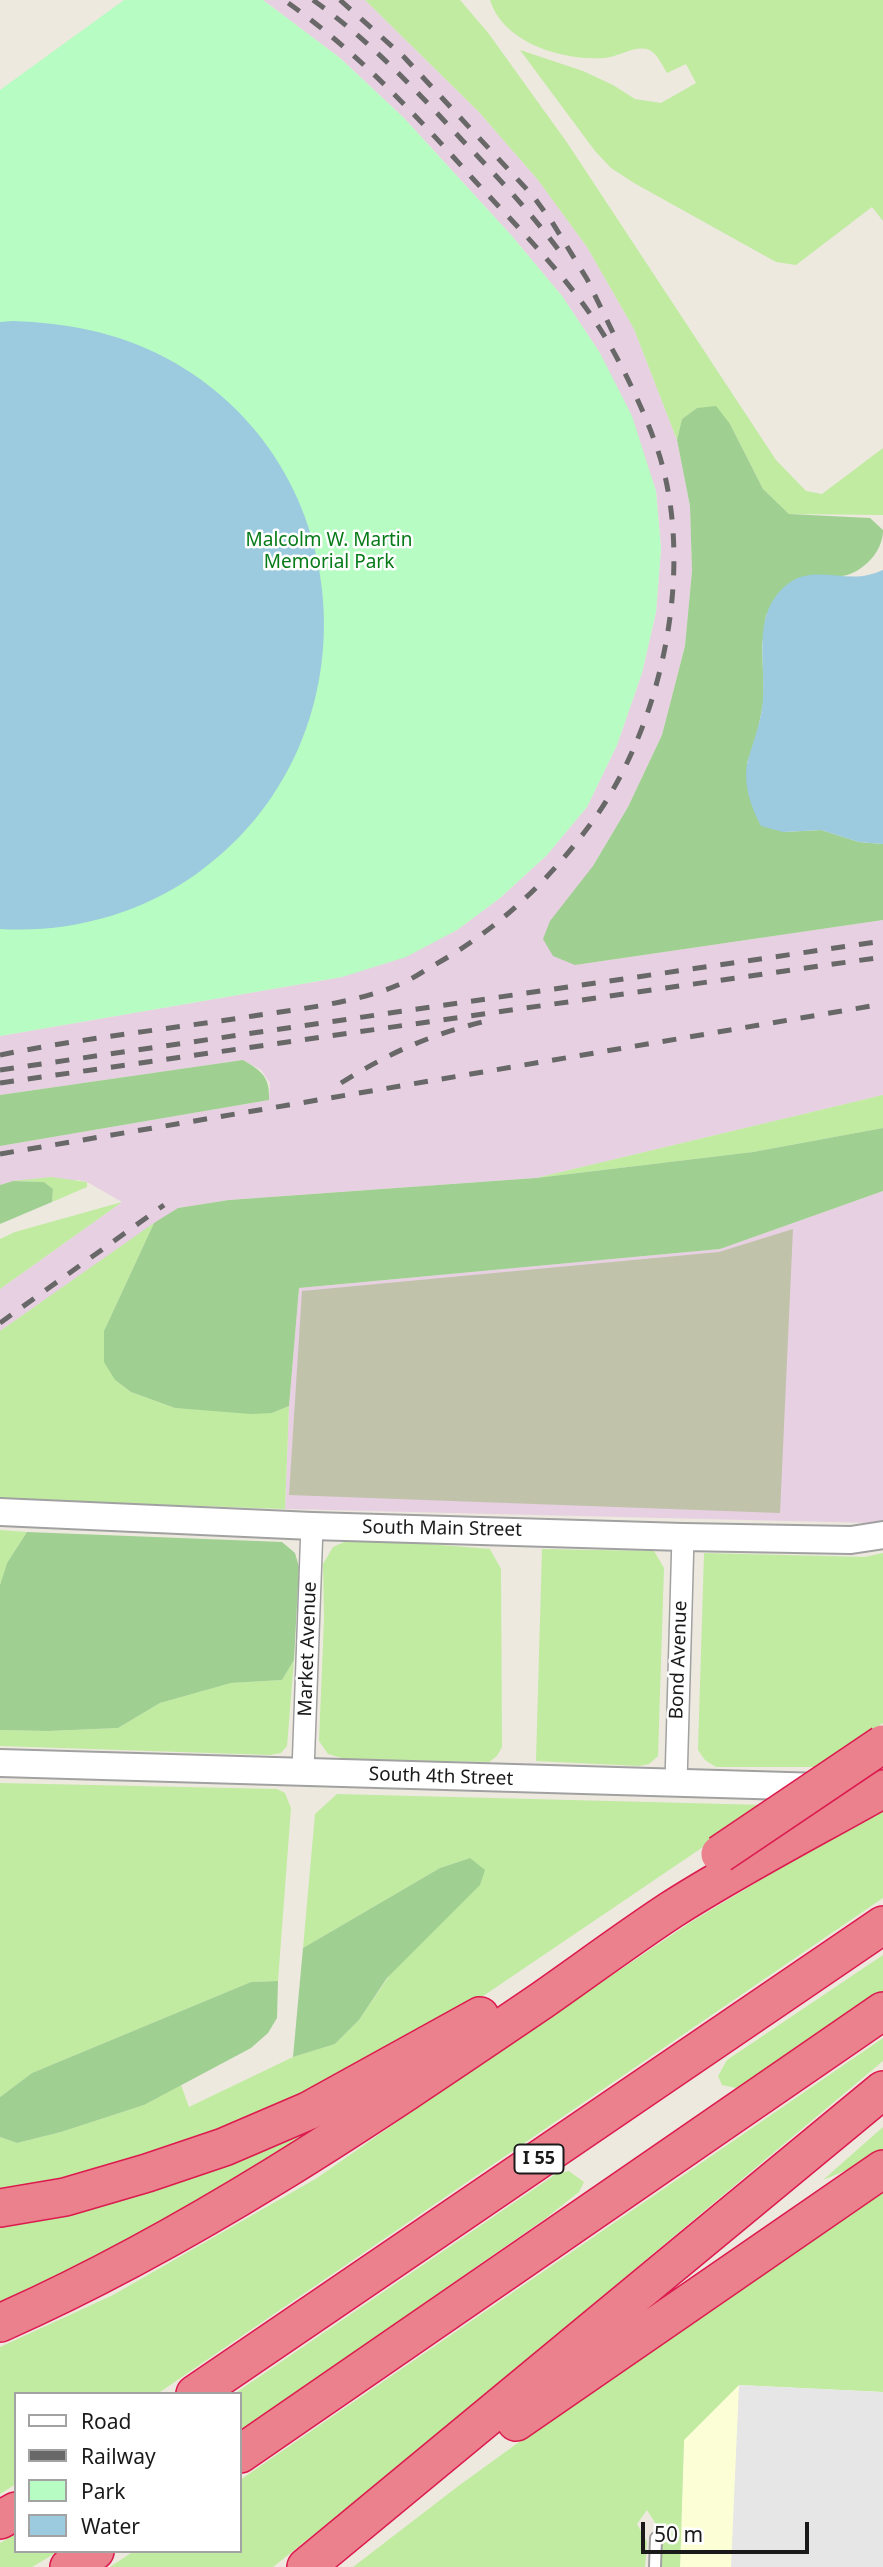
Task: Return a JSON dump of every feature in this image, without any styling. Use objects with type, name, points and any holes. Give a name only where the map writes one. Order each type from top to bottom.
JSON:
[{"type":"highway","points":[[671,1910],[680,1892],[720,1854],[883,1744]]},
{"type":"highway","points":[[0,2323],[116,2267],[202,2220],[445,2050],[476,2018],[507,2005],[543,1999],[671,1910],[883,1789]]},
{"type":"highway","name":"I 55","points":[[198,2392],[883,1925]]},
{"type":"highway","points":[[242,2453],[883,2011]]},
{"type":"highway","points":[[0,2208],[65,2197],[147,2174],[225,2147],[445,2050]]},
{"type":"highway","points":[[306,2567],[883,2090]]},
{"type":"highway","points":[[425,2470],[490,2440],[883,2169]]},
{"type":"highway","points":[[69,2567],[91,2553]]},
{"type":"street","name":"South Main Street","points":[[0,1512],[312,1526],[683,1537],[851,1540],[883,1535]]},
{"type":"street","name":"Market Avenue","points":[[303,1772],[312,1526]]},
{"type":"street","name":"Bond Avenue","points":[[676,1782],[683,1537]]},
{"type":"street","name":"South 4th Street","points":[[0,1763],[883,1789]]},
{"type":"lane","points":[[655,2567],[656,2538]]},
{"type":"shaded area","points":[[263,0],[365,0],[479,112],[538,180],[587,247],[634,329],[677,440],[690,506],[692,571],[685,646],[662,735],[628,807],[593,866],[575,965],[883,920],[883,1095],[536,1178],[229,1200],[178,1208],[0,1331],[0,1289],[122,1202],[79,1180],[13,1181],[0,1185],[0,1146],[269,1100],[270,1083],[261,1070],[243,1060],[0,1095],[0,1036],[342,977],[457,930],[500,898],[547,855],[587,807],[617,745],[642,673],[656,612],[661,548],[656,491],[600,353],[562,296],[511,235],[404,118],[340,58]]},
{"type":"shaded area","points":[[883,1191],[883,1521],[872,1523],[285,1509],[289,1406],[299,1288],[720,1249]]},
{"type":"shaded area","points":[[793,1229],[780,1513],[289,1495],[302,1291],[719,1252]]},
{"type":"shaded area","points":[[739,2385],[883,2392],[883,2567],[680,2567],[684,2440]]},
{"type":"shaded area","points":[[739,2385],[883,2392],[883,2567],[731,2567]]},
{"type":"green space","name":"Malcolm W. Martin Memorial Park","points":[[124,0],[263,0],[340,58],[404,118],[511,235],[562,296],[600,353],[632,416],[656,491],[661,548],[656,612],[642,673],[617,745],[587,807],[547,855],[500,898],[457,930],[406,957],[342,977],[0,1036],[0,90]]},
{"type":"green space","points":[[365,0],[460,0],[489,34],[568,144],[776,460],[806,491],[822,494],[883,448],[883,515],[789,514],[763,489],[730,424],[697,408],[682,419],[677,440],[634,329],[587,247],[538,180],[479,112]]},
{"type":"green space","points":[[490,0],[883,0],[883,221],[872,207],[796,265],[776,262],[634,183],[611,168],[595,151],[520,50],[583,71],[635,99],[661,103],[696,83],[686,64],[667,73],[654,53],[642,48],[604,58],[553,52],[521,38],[508,28],[497,15]]},
{"type":"green space","points":[[716,406],[730,424],[763,489],[789,514],[870,518],[883,530],[877,550],[863,567],[846,575],[815,575],[766,615],[762,646],[764,699],[757,734],[747,763],[783,832],[821,830],[859,842],[883,844],[883,920],[575,965],[553,956],[543,939],[550,921],[593,866],[628,807],[662,735],[685,646],[692,571],[690,506],[677,440],[682,419],[697,408]]},
{"type":"green space","points":[[243,1060],[264,1076],[269,1100],[0,1146],[0,1095]]},
{"type":"green space","points":[[883,1095],[883,1128],[753,1152],[536,1178]]},
{"type":"green space","points":[[883,1128],[883,1191],[720,1249],[299,1288],[289,1406],[272,1413],[175,1408],[131,1392],[115,1380],[104,1362],[104,1331],[154,1223],[178,1208],[229,1200],[536,1178],[753,1152]]},
{"type":"green space","points":[[51,1177],[87,1182],[87,1187],[52,1202],[53,1189],[44,1182],[13,1181]]},
{"type":"green space","points":[[13,1181],[44,1182],[53,1189],[52,1202],[0,1224],[0,1185]]},
{"type":"green space","points":[[122,1202],[0,1289],[0,1239],[15,1232]]},
{"type":"green space","points":[[154,1223],[104,1331],[115,1380],[131,1392],[175,1408],[272,1413],[289,1406],[285,1509],[0,1499],[0,1331]]},
{"type":"green space","points":[[0,1530],[27,1532],[7,1563],[0,1585]]},
{"type":"green space","points":[[27,1532],[282,1542],[295,1553],[299,1567],[294,1660],[282,1680],[231,1683],[160,1703],[118,1728],[0,1730],[0,1585],[7,1563]]},
{"type":"green space","points":[[353,1538],[490,1549],[501,1569],[502,1747],[497,1756],[489,1762],[345,1759],[328,1754],[319,1741],[324,1619],[323,1564],[333,1547]]},
{"type":"green space","points":[[542,1549],[654,1551],[664,1568],[658,1756],[649,1764],[639,1766],[536,1761]]},
{"type":"green space","points":[[704,1553],[865,1557],[883,1553],[883,1723],[820,1767],[716,1767],[705,1760],[698,1750]]},
{"type":"green space","points":[[294,1660],[287,1746],[281,1753],[270,1755],[0,1746],[0,1730],[118,1728],[160,1703],[231,1683],[282,1680]]},
{"type":"green space","points":[[0,1783],[277,1789],[285,1793],[291,1808],[278,1981],[251,1982],[32,2073],[0,2097]]},
{"type":"green space","points":[[337,1794],[765,1805],[436,2028],[205,2143],[0,2197],[0,2137],[17,2143],[61,2132],[144,2105],[181,2085],[189,2107],[293,2057],[335,2044],[359,2020],[470,1858],[440,1868],[303,1948],[315,1814]]},
{"type":"green space","points":[[875,1811],[883,1812],[883,1898],[160,2392],[14,2392],[14,2485],[0,2494],[0,2347],[113,2295],[317,2178],[691,1922]]},
{"type":"green space","points":[[470,1858],[485,1870],[480,1885],[387,1978],[359,2020],[335,2044],[293,2057],[303,1948],[440,1868]]},
{"type":"green space","points":[[883,1955],[883,1991],[811,2042],[736,2088],[722,2085],[718,2076],[727,2060]]},
{"type":"green space","points":[[278,1981],[277,2018],[268,2033],[251,2048],[144,2105],[17,2143],[0,2137],[0,2097],[32,2073],[251,1982]]},
{"type":"green space","points":[[883,2038],[883,2061],[402,2464],[273,2567],[110,2567],[131,2553],[242,2553],[242,2479]]},
{"type":"green space","points":[[883,2127],[883,2152],[823,2180]]},
{"type":"green space","points":[[311,2128],[315,2133],[254,2175],[0,2310],[0,2226],[150,2191],[231,2162]]},
{"type":"green space","points":[[569,2171],[584,2182],[579,2192],[546,2218],[242,2431],[242,2392],[237,2392],[556,2174]]},
{"type":"green space","points":[[883,2190],[883,2392],[739,2385],[684,2440],[680,2567],[660,2567],[661,2532],[647,2510],[637,2524],[647,2542],[645,2567],[353,2567],[461,2484],[601,2383]]},
{"type":"green space","points":[[14,2535],[14,2553],[56,2553],[32,2567],[0,2567],[0,2543]]},
{"type":"water","points":[[13,321],[91,330],[148,349],[166,358],[232,405],[280,466],[311,534],[324,608],[319,683],[296,755],[254,820],[195,875],[173,889],[126,911],[52,928],[0,929],[0,322]]},
{"type":"water","points":[[883,570],[883,844],[859,842],[821,830],[783,832],[761,826],[751,803],[746,768],[762,706],[763,636],[769,607],[789,583],[798,578],[808,575],[870,575]]},
{"type":"railway","points":[[0,1055],[327,1005],[381,991],[413,978],[499,921],[561,861],[597,815],[619,778],[654,694],[672,602],[674,556],[671,511],[654,438],[618,360],[597,324],[565,281],[431,132],[361,62],[284,0]]},
{"type":"railway","points":[[313,0],[373,49],[409,84],[488,167],[561,253]]},
{"type":"railway","points":[[340,0],[404,57],[533,196],[587,279],[618,343]]},
{"type":"railway","points":[[0,1070],[883,941]]},
{"type":"railway","points":[[0,1083],[883,957]]},
{"type":"railway","points":[[0,1154],[883,1004]]},
{"type":"railway","points":[[341,1083],[409,1046],[482,1022]]},
{"type":"railway","points":[[0,1323],[164,1205]]}]
